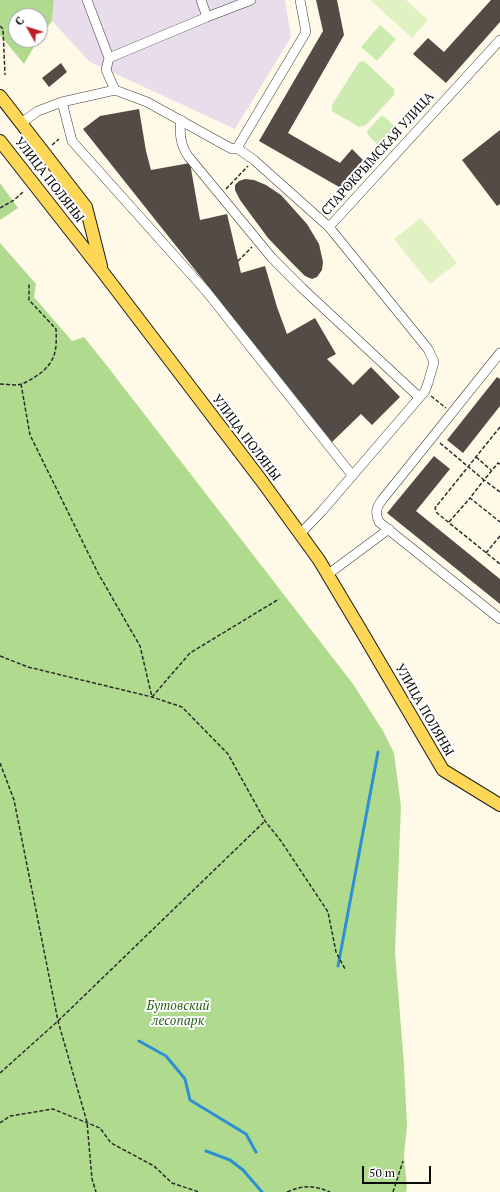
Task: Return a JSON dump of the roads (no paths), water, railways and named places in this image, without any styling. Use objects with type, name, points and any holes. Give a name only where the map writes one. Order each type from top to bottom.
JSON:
[{"type":"main road","name":"УЛИЦА ПОЛЯНЫ","points":[[0,96],[86,207],[102,271]]},
{"type":"main road","name":"УЛИЦА ПОЛЯНЫ","points":[[0,140],[102,271],[261,480],[300,534],[327,575],[443,770],[500,805]]},
{"type":"street","points":[[87,0],[109,58],[106,70],[115,90]]},
{"type":"street","points":[[201,0],[207,17]]},
{"type":"street","points":[[109,58],[251,0]]},
{"type":"street","points":[[237,148],[306,32],[300,0]]},
{"type":"street","name":"СТАРОКРЫМСКАЯ УЛИЦА","points":[[300,534],[322,511],[425,391],[434,362],[428,349],[329,227],[500,40]]},
{"type":"street","points":[[21,123],[38,111],[62,102],[115,90],[147,102],[232,149],[237,148],[254,160],[329,227]]},
{"type":"street","points":[[62,102],[72,141],[206,291],[352,476]]},
{"type":"street","points":[[180,120],[183,148],[188,156],[272,258],[419,397]]},
{"type":"street","points":[[500,353],[497,364],[452,413],[377,506],[376,511],[379,522],[500,619]]},
{"type":"street","points":[[327,575],[389,529]]},
{"type":"waterway","points":[[338,966],[378,752]]},
{"type":"waterway","points":[[139,1041],[166,1056],[185,1079],[190,1100],[246,1134],[256,1152]]},
{"type":"waterway","points":[[206,1151],[230,1160],[243,1170],[262,1192]]},
{"type":"park label","name":"Бутовский лесопарк","points":[[178,1014]]}]
